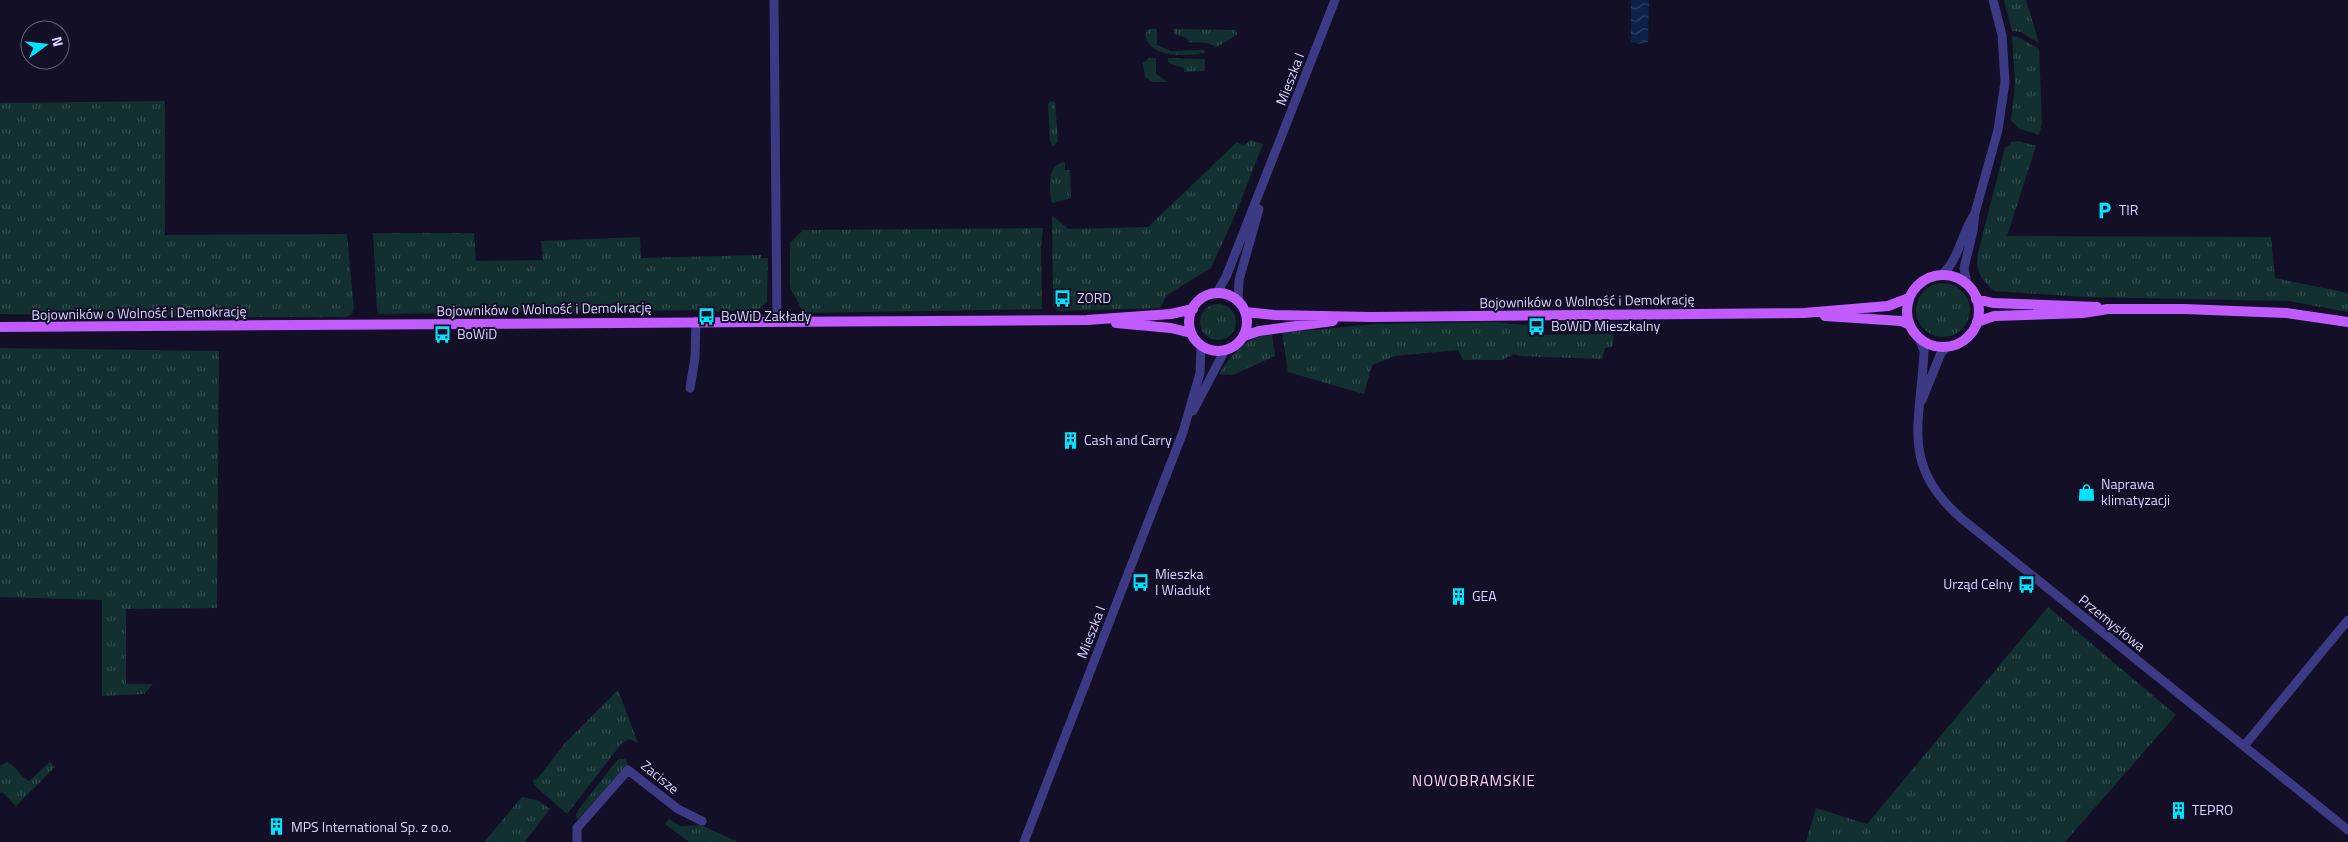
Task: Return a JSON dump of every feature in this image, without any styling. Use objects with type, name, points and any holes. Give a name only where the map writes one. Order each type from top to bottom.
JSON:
[{"type":"main road","points":[[1941,275],[1954,277],[1966,284],[1976,299],[1977,322],[1973,329],[1962,341],[1947,347],[1928,344],[1919,338],[1910,325],[1907,312],[1909,298],[1914,289],[1922,282],[1941,275]]},
{"type":"main road","points":[[1216,294],[1227,295],[1238,301],[1245,312],[1246,328],[1244,336],[1239,342],[1225,350],[1209,349],[1201,346],[1191,332],[1190,316],[1198,301],[1216,294]]},
{"type":"main road","name":"Bojowników o Wolność i Demokrację","points":[[1804,314],[1888,306],[1909,298]]},
{"type":"main road","points":[[1976,299],[1993,303],[2087,306],[2108,309],[2184,309],[2286,313],[2348,322]]},
{"type":"main road","name":"Bojowników o Wolność i Demokrację","points":[[0,327],[696,321],[1087,320],[1172,314],[1193,309]]},
{"type":"main road","points":[[1977,322],[1994,316],[2083,313],[2108,309]]},
{"type":"main road","name":"Bojowników o Wolność i Demokrację","points":[[1245,312],[1274,315],[1371,317],[1804,314],[1901,321],[1910,325]]},
{"type":"main road","name":"Bojowników o Wolność i Demokrację","points":[[1244,336],[1275,328],[1371,317]]},
{"type":"main road","name":"Bojowników o Wolność i Demokrację","points":[[1087,320],[1171,328],[1191,332]]},
{"type":"street","points":[[774,0],[777,321]]},
{"type":"street","name":"Mieszka I","points":[[1216,294],[1226,277],[1335,0]]},
{"type":"street","points":[[1966,284],[1964,268],[1975,213],[1998,130],[2005,82],[2002,35],[1993,0]]},
{"type":"street","name":"Mieszka I","points":[[1238,301],[1239,280],[1270,168]]},
{"type":"street","points":[[1941,275],[1948,269],[1965,228],[1975,213]]},
{"type":"street","points":[[690,388],[696,358],[696,321]]},
{"type":"street","name":"Przemysłowa","points":[[1919,338],[1924,351],[1917,427],[1919,454],[1927,479],[1948,506],[2348,830]]},
{"type":"street","name":"Mieszka I","points":[[1024,842],[1183,432],[1200,373],[1201,346]]},
{"type":"street","name":"Przemysłowa","points":[[1920,403],[1928,389],[1941,353],[1947,347]]},
{"type":"street","name":"Mieszka I","points":[[1183,432],[1225,350]]},
{"type":"street","points":[[2244,746],[2348,620]]},
{"type":"street","name":"Zacisze","points":[[576,842],[577,828],[628,770],[678,809],[702,821]]},
{"type":"green space","points":[[2004,0],[2026,0],[2039,43],[2021,32],[2012,31]]},
{"type":"green space","points":[[1148,29],[1157,29],[1157,45],[1171,51],[1204,50],[1205,53],[1179,55],[1161,52],[1148,43],[1145,35]]},
{"type":"green space","points":[[1174,29],[1235,30],[1238,34],[1217,47],[1207,43],[1188,42],[1187,38],[1174,34]]},
{"type":"green space","points":[[2012,36],[2018,37],[2039,49],[2042,123],[2039,135],[2020,129],[2011,121],[2015,85]]},
{"type":"green space","points":[[1149,58],[1156,58],[1156,74],[1168,82],[1153,82],[1145,77],[1143,63]]},
{"type":"green space","points":[[1168,58],[1205,59],[1205,71],[1184,72],[1184,68],[1168,63]]},
{"type":"green space","points":[[165,101],[165,235],[347,234],[354,309],[352,314],[346,317],[183,317],[0,314],[0,103]]},
{"type":"green space","points":[[1051,101],[1055,102],[1058,141],[1053,147],[1050,141],[1048,104]]},
{"type":"green space","points":[[1251,140],[1263,144],[1236,213],[1211,268],[1167,295],[1160,308],[1058,311],[1053,305],[1053,216],[1068,229],[1148,227],[1237,142],[1243,145]]},
{"type":"green space","points":[[2019,141],[2036,146],[2007,236],[2271,237],[2275,278],[2348,293],[2348,312],[2289,301],[2085,297],[1994,291],[1985,282],[1978,270],[1978,253],[2005,147],[2011,145],[2011,142]]},
{"type":"green space","points":[[1063,162],[1065,163],[1065,170],[1070,170],[1071,198],[1053,203],[1050,190],[1051,173],[1054,168]]},
{"type":"green space","points":[[1043,228],[1041,246],[1042,309],[804,313],[790,288],[790,243],[803,230]]},
{"type":"green space","points":[[373,233],[474,233],[476,261],[543,260],[541,241],[640,237],[641,258],[761,255],[761,258],[768,258],[767,302],[759,309],[716,312],[714,307],[704,310],[380,314],[377,311]]},
{"type":"green space","points":[[1943,283],[1953,285],[1962,291],[1968,300],[1970,310],[1968,320],[1962,329],[1953,335],[1943,337],[1933,335],[1924,329],[1918,320],[1916,310],[1918,300],[1924,291],[1933,285]]},
{"type":"green space","points":[[1218,304],[1225,305],[1231,309],[1235,315],[1235,329],[1231,335],[1225,339],[1218,340],[1211,339],[1205,335],[1201,329],[1200,322],[1201,315],[1205,309],[1211,305]]},
{"type":"green space","points":[[1495,322],[1533,326],[1531,335],[1613,334],[1614,336],[1612,347],[1605,348],[1602,359],[1520,356],[1514,354],[1502,360],[1463,360],[1458,350],[1395,356],[1372,365],[1364,394],[1288,372],[1282,333],[1375,324]]},
{"type":"green space","points":[[1272,334],[1275,356],[1233,375],[1219,374],[1241,347],[1255,338]]},
{"type":"green space","points":[[0,348],[219,351],[217,608],[126,609],[126,684],[153,684],[144,694],[102,696],[102,600],[0,597]]},
{"type":"green space","points":[[2048,607],[2176,715],[2065,842],[1806,842],[1816,808],[1867,824]]},
{"type":"green space","points":[[618,690],[638,743],[629,739],[622,743],[567,814],[534,785],[533,780],[537,779],[566,742]]},
{"type":"green space","points":[[618,759],[625,759],[628,764],[577,820],[576,815],[579,809]]},
{"type":"green space","points":[[7,762],[29,781],[50,762],[55,767],[16,806],[2,792],[0,793],[0,766]]},
{"type":"green space","points":[[522,797],[537,800],[550,809],[525,842],[484,842]]},
{"type":"green space","points":[[669,819],[680,826],[701,825],[738,842],[689,842],[665,824]]},
{"type":"water","points":[[1631,0],[1649,0],[1648,42],[1639,44],[1631,42]]},
{"type":"place","name":"TIR","points":[[2105,210]]},
{"type":"place","name":"ZORD","points":[[1063,298]]},
{"type":"place","name":"BoWiD Zakłady","points":[[707,316]]},
{"type":"place","name":"BoWiD Mieszkalny","points":[[1537,326]]},
{"type":"place","name":"BoWiD","points":[[443,334]]},
{"type":"place","name":"Cash and Carry","points":[[1070,440]]},
{"type":"place","name":"Naprawa klimatyzacji","points":[[2087,492]]},
{"type":"place","name":"Mieszka I Wiadukt","points":[[1141,582]]},
{"type":"place","name":"Urząd Celny","points":[[2027,584]]},
{"type":"place","name":"GEA","points":[[1458,596]]},
{"type":"place","name":"TEPRO","points":[[2178,810]]},
{"type":"place","name":"MPS International Sp. z o.o.","points":[[277,827]]},
{"type":"district","name":"NOWOBRAMSKIE","points":[[1474,781]]}]
